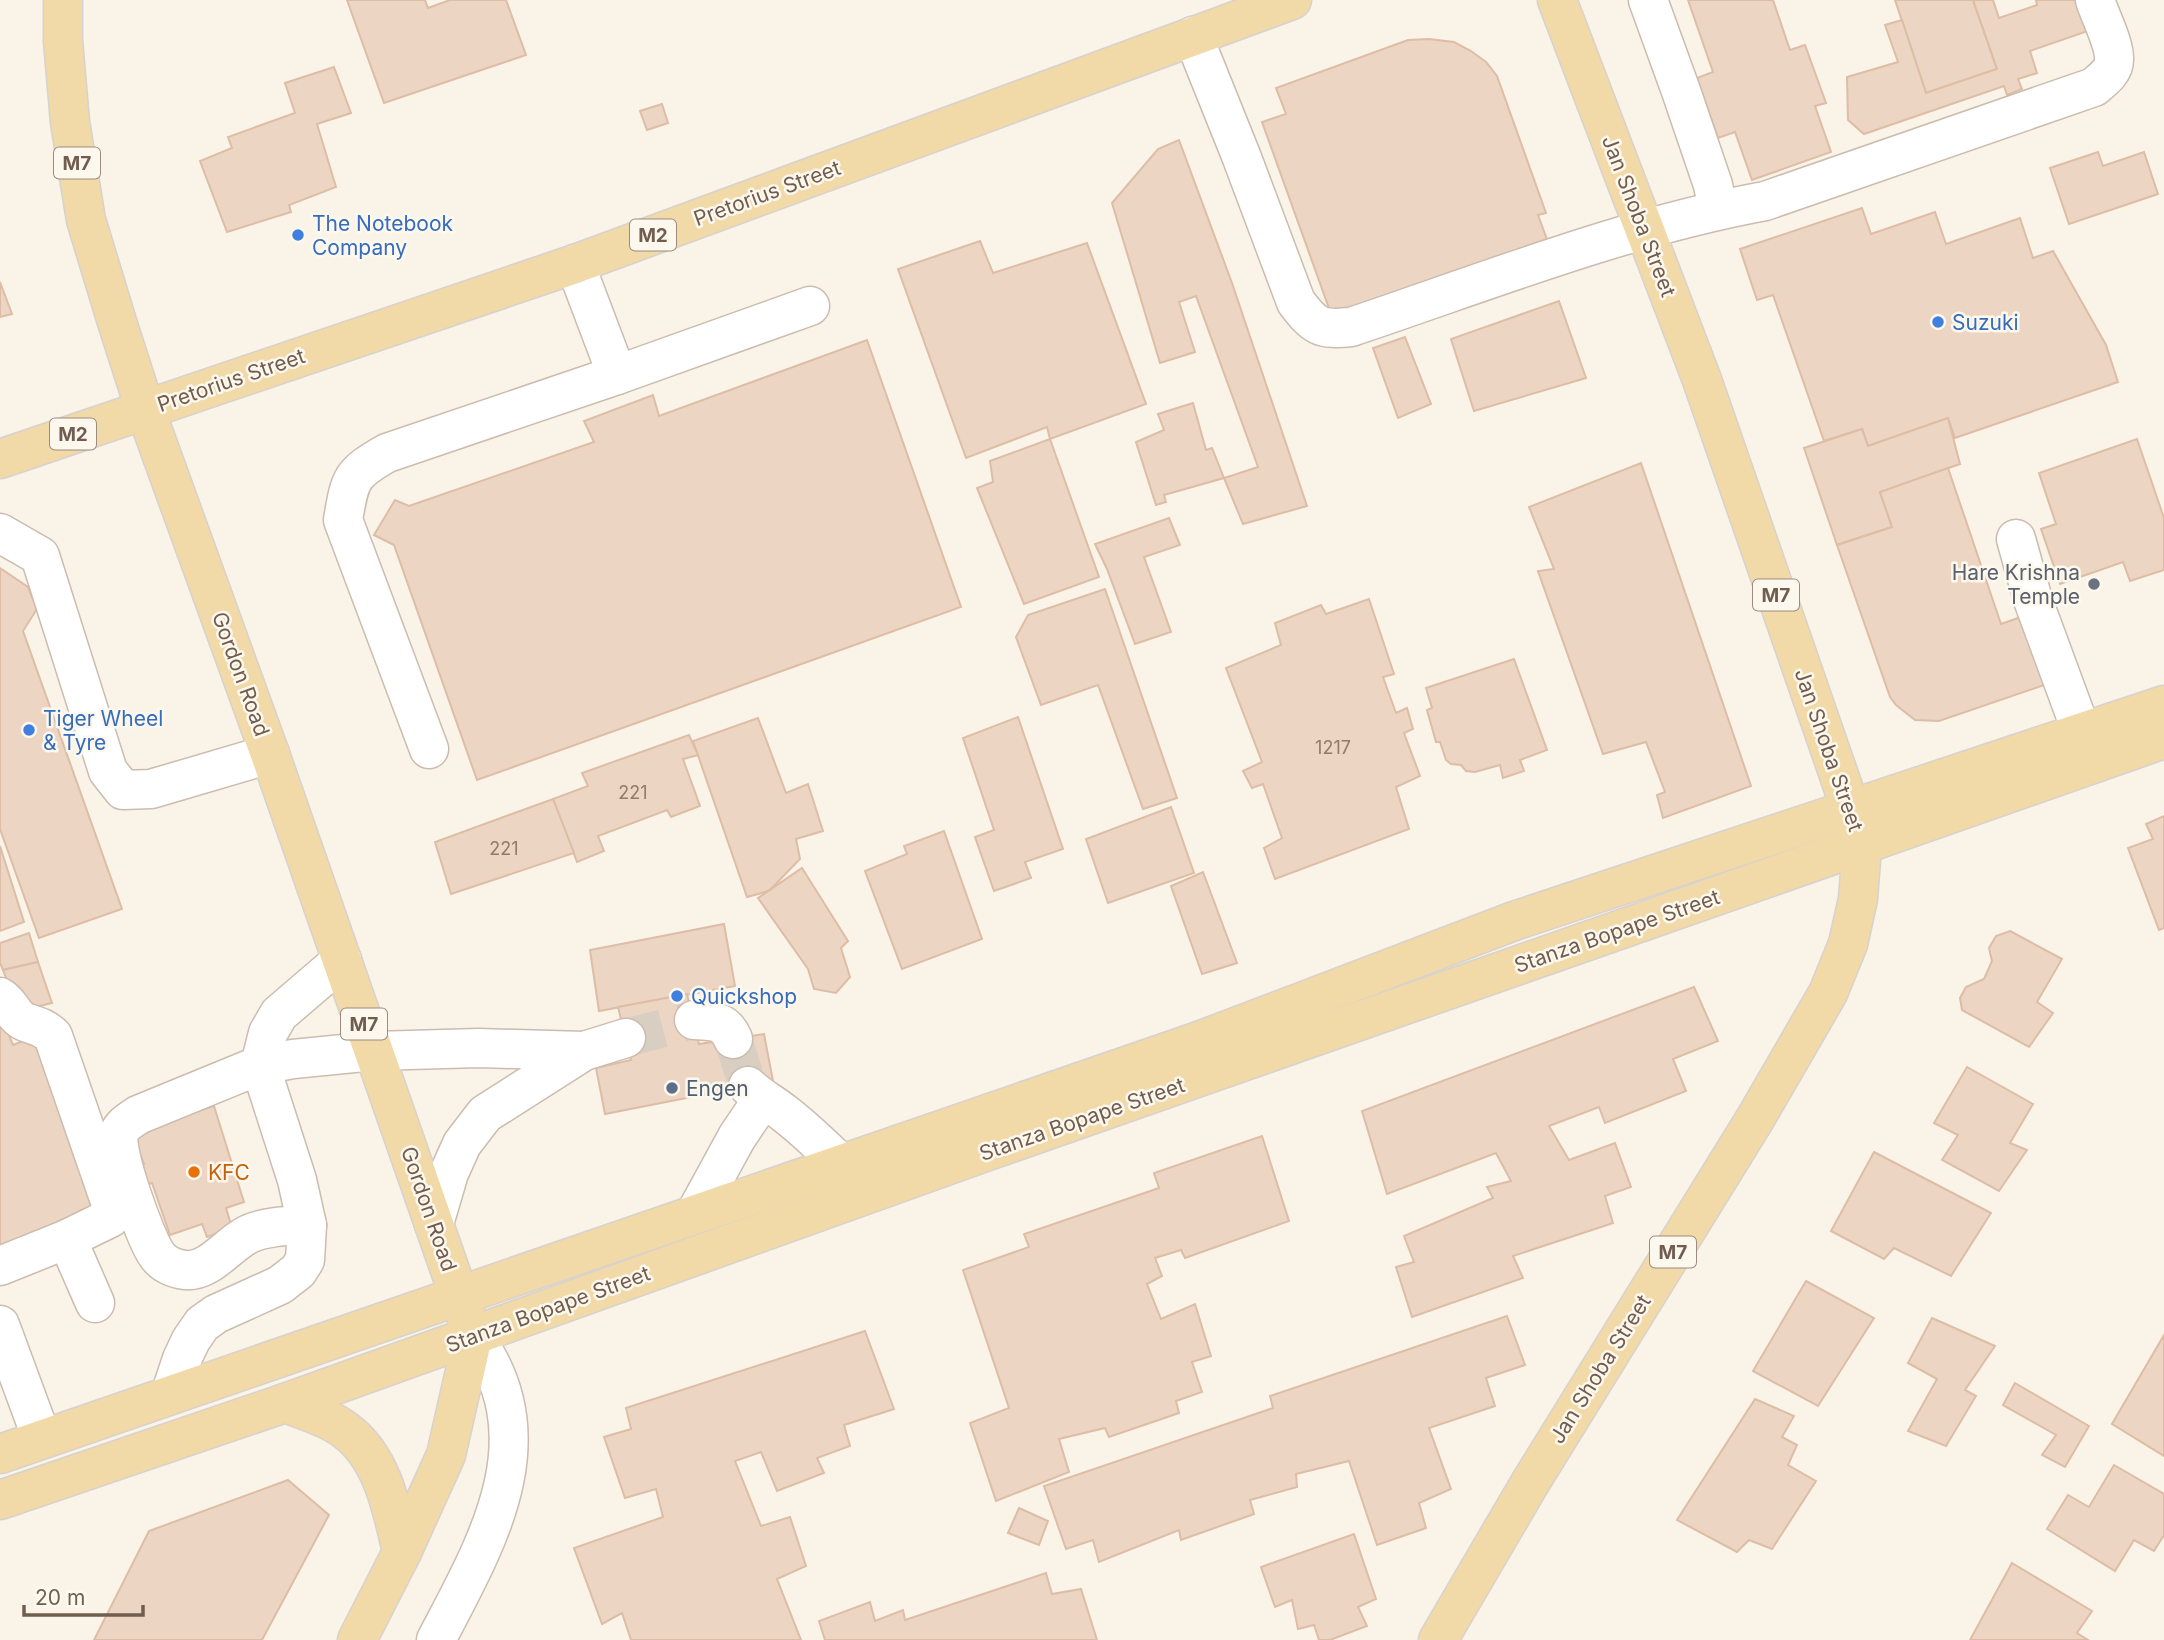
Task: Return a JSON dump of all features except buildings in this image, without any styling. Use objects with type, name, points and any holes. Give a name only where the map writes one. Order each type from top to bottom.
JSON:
[{"type":"main road","name":"Gordon Road","points":[[63,0],[63,41],[70,122],[86,220],[145,409],[270,754],[473,1336]]},
{"type":"main road","name":"Pretorius Street","points":[[0,459],[575,264],[1292,0]]},
{"type":"main road","name":"Jan Shoba Street","points":[[1438,1640],[1530,1483],[1755,1119],[1828,993],[1848,944],[1858,899],[1862,847],[1702,380],[1557,0]]},
{"type":"main road","name":"Stanza Bopape Street","points":[[0,1454],[696,1212],[1196,1042],[1514,921],[2164,705]]},
{"type":"main road","name":"Stanza Bopape Street","points":[[0,1500],[285,1403],[988,1151],[2164,739]]},
{"type":"main road","points":[[357,1640],[402,1552],[446,1455],[473,1336]]},
{"type":"main road","points":[[285,1403],[326,1419],[345,1430],[361,1445],[383,1483],[393,1510],[402,1552]]},
{"type":"street","points":[[1648,0],[1713,185],[1718,209]]},
{"type":"street","points":[[1193,36],[1296,302],[1311,321],[1331,329],[1352,327],[1644,229],[1718,209],[1765,201],[2094,87],[2107,77],[2115,62],[2095,0]]},
{"type":"street","points":[[575,264],[618,375]]},
{"type":"street","points":[[429,749],[343,520],[349,483],[365,466],[387,453],[618,375],[810,306]]},
{"type":"street","points":[[0,533],[40,556],[108,771],[123,790],[151,789],[270,754]]},
{"type":"street","points":[[2016,539],[2033,600],[2082,733]]},
{"type":"street","points":[[170,1395],[186,1349],[202,1324],[216,1314],[280,1286],[298,1271],[305,1260],[307,1225],[297,1180],[260,1065],[268,1033],[279,1014],[342,960]]},
{"type":"street","points":[[0,997],[8,1002],[20,1019],[45,1027],[53,1036],[112,1207],[110,1218],[0,1266]]},
{"type":"street","points":[[694,1020],[719,1021],[726,1026],[733,1039]]},
{"type":"street","points":[[434,1224],[449,1173],[471,1129],[485,1114],[584,1051],[626,1038]]},
{"type":"street","points":[[307,1225],[265,1228],[248,1234],[207,1264],[189,1270],[174,1268],[157,1256],[122,1164],[118,1134],[125,1125],[167,1102],[260,1065],[374,1051],[479,1048],[584,1051]]},
{"type":"street","points":[[696,1212],[737,1137],[755,1093],[784,1112],[840,1163]]},
{"type":"street","points":[[67,1239],[95,1303]]},
{"type":"street","points":[[0,1325],[7,1367],[42,1439]]},
{"type":"street","name":"Gordon Road","points":[[436,1640],[455,1622],[497,1513],[510,1443],[509,1419],[500,1384],[487,1355],[473,1336]]},
{"type":"tunnel","points":[[626,1038],[694,1020]]},
{"type":"tunnel","points":[[733,1039],[748,1086]]},
{"type":"place","name":"The Notebook Company","points":[[298,235]]},
{"type":"place","name":"Suzuki","points":[[1938,322]]},
{"type":"place","name":"Hare Krishna Temple","points":[[2094,584]]},
{"type":"place","name":"Tiger Wheel & Tyre","points":[[29,730]]},
{"type":"place","name":"Quickshop","points":[[677,996]]},
{"type":"place","name":"Engen","points":[[672,1088]]},
{"type":"place","name":"KFC","points":[[194,1172]]}]
